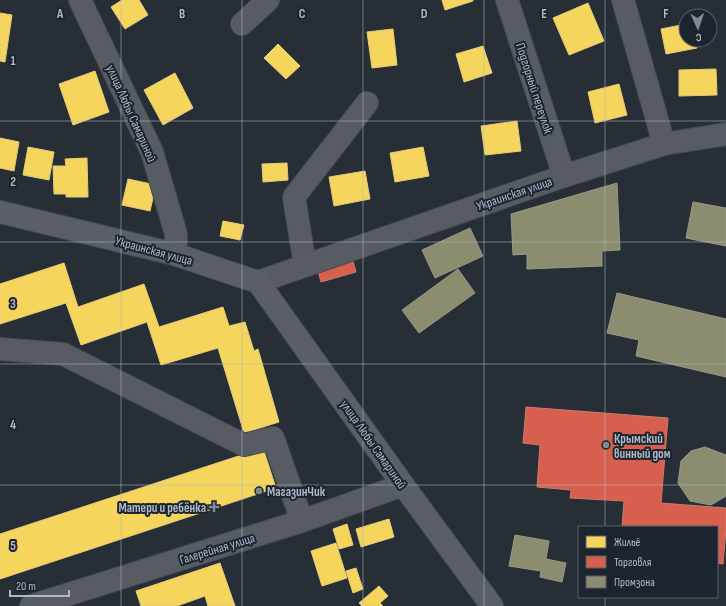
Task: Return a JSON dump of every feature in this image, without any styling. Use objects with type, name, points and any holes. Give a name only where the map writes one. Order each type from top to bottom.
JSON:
[{"type":"main road","name":"Украинская улица","points":[[0,212],[174,254],[258,282]]},
{"type":"main road","name":"улица Любы Самариной","points":[[258,282],[492,606]]},
{"type":"street","name":"улица Любы Самариной","points":[[80,0],[152,152],[176,234],[174,254]]},
{"type":"street","points":[[242,24],[268,0]]},
{"type":"street","name":"Подгорный переулок","points":[[507,0],[564,176]]},
{"type":"street","points":[[623,0],[664,144]]},
{"type":"street","points":[[305,265],[294,197],[367,103]]},
{"type":"street","name":"Украинская улица","points":[[258,282],[564,176],[664,144],[726,134]]},
{"type":"street","points":[[0,348],[63,354],[244,445],[273,438],[302,521]]},
{"type":"street","name":"Галерейная улица","points":[[31,606],[302,521],[403,484]]},
{"type":"building: Жильё","points":[[122,0],[139,0],[148,15],[125,29],[111,7]]},
{"type":"building: Жильё","points":[[442,0],[473,0],[473,1],[445,10]]},
{"type":"building: Жильё","points":[[588,3],[604,41],[569,55],[553,18]]},
{"type":"building: Жильё","points":[[0,13],[12,15],[5,62],[0,61]]},
{"type":"building: Жильё","points":[[678,26],[678,48],[697,48],[666,54],[661,29]]},
{"type":"building: Жильё","points":[[393,29],[397,65],[372,68],[367,32]]},
{"type":"building: Жильё","points":[[278,44],[300,66],[286,79],[264,58]]},
{"type":"building: Жильё","points":[[483,46],[492,73],[464,82],[456,54]]},
{"type":"building: Жильё","points":[[716,69],[717,95],[679,96],[679,70]]},
{"type":"building: Жильё","points":[[95,71],[109,112],[73,125],[59,84]]},
{"type":"building: Жильё","points":[[175,73],[193,108],[163,125],[144,90]]},
{"type":"building: Жильё","points":[[619,84],[627,115],[595,123],[588,92]]},
{"type":"building: Жильё","points":[[517,121],[521,151],[485,155],[481,126]]},
{"type":"building: Жильё","points":[[0,138],[19,142],[14,171],[0,168]]},
{"type":"building: Жильё","points":[[28,147],[54,152],[49,180],[23,175]]},
{"type":"building: Жильё","points":[[423,147],[429,176],[395,182],[390,153]]},
{"type":"building: Жильё","points":[[87,158],[88,197],[66,197],[66,194],[54,194],[53,166],[66,166],[65,159]]},
{"type":"building: Жильё","points":[[287,163],[288,180],[263,182],[262,164]]},
{"type":"building: Жильё","points":[[365,171],[370,199],[334,206],[329,177]]},
{"type":"building: Жильё","points":[[128,179],[156,185],[150,211],[122,205]]},
{"type":"building: Жильё","points":[[223,221],[244,225],[240,240],[220,236]]},
{"type":"building: Жильё","points":[[64,263],[78,307],[144,284],[159,327],[223,307],[229,326],[245,322],[254,351],[258,349],[279,422],[244,433],[218,348],[161,365],[147,322],[81,345],[66,303],[0,324],[0,284]]},
{"type":"building: Жильё","points":[[263,448],[276,488],[0,579],[0,534]]},
{"type":"building: Жильё","points":[[389,519],[394,537],[361,547],[356,529]]},
{"type":"building: Жильё","points":[[347,524],[353,545],[339,549],[333,529]]},
{"type":"building: Жильё","points":[[336,543],[347,578],[322,586],[311,551]]},
{"type":"building: Жильё","points":[[220,563],[235,606],[208,606],[205,596],[177,606],[141,606],[136,591]]},
{"type":"building: Жильё","points":[[356,568],[363,589],[353,593],[346,571]]},
{"type":"building: Жильё","points":[[379,586],[388,596],[380,603],[383,606],[362,606],[359,603]]},
{"type":"building: Торговля","points":[[352,257],[356,272],[321,282],[317,267]]},
{"type":"building: Торговля","points":[[526,407],[668,418],[661,503],[726,508],[723,564],[718,563],[718,526],[622,526],[624,501],[570,498],[571,490],[537,487],[540,445],[523,443]]},
{"type":"building: Промзона","points":[[617,183],[620,250],[602,251],[602,266],[527,269],[527,254],[513,255],[511,214]]},
{"type":"building: Промзона","points":[[693,202],[726,208],[726,246],[686,238]]},
{"type":"building: Промзона","points":[[470,228],[483,256],[435,278],[422,250]]},
{"type":"building: Промзона","points":[[458,269],[475,293],[419,333],[402,310]]},
{"type":"building: Промзона","points":[[617,293],[726,319],[726,377],[636,356],[639,340],[607,333]]},
{"type":"building: Промзона","points":[[705,447],[726,455],[726,496],[711,505],[690,501],[678,483],[681,461],[691,451]]},
{"type":"building: Промзона","points":[[515,535],[549,541],[546,559],[566,563],[562,582],[540,577],[541,571],[509,566]]},
{"type":"place","name":"Крымский винный дом","points":[[606,445]]},
{"type":"place","name":"МагазинЧик","points":[[259,491]]},
{"type":"place","name":"Матери и ребёнка","points":[[214,507]]}]
